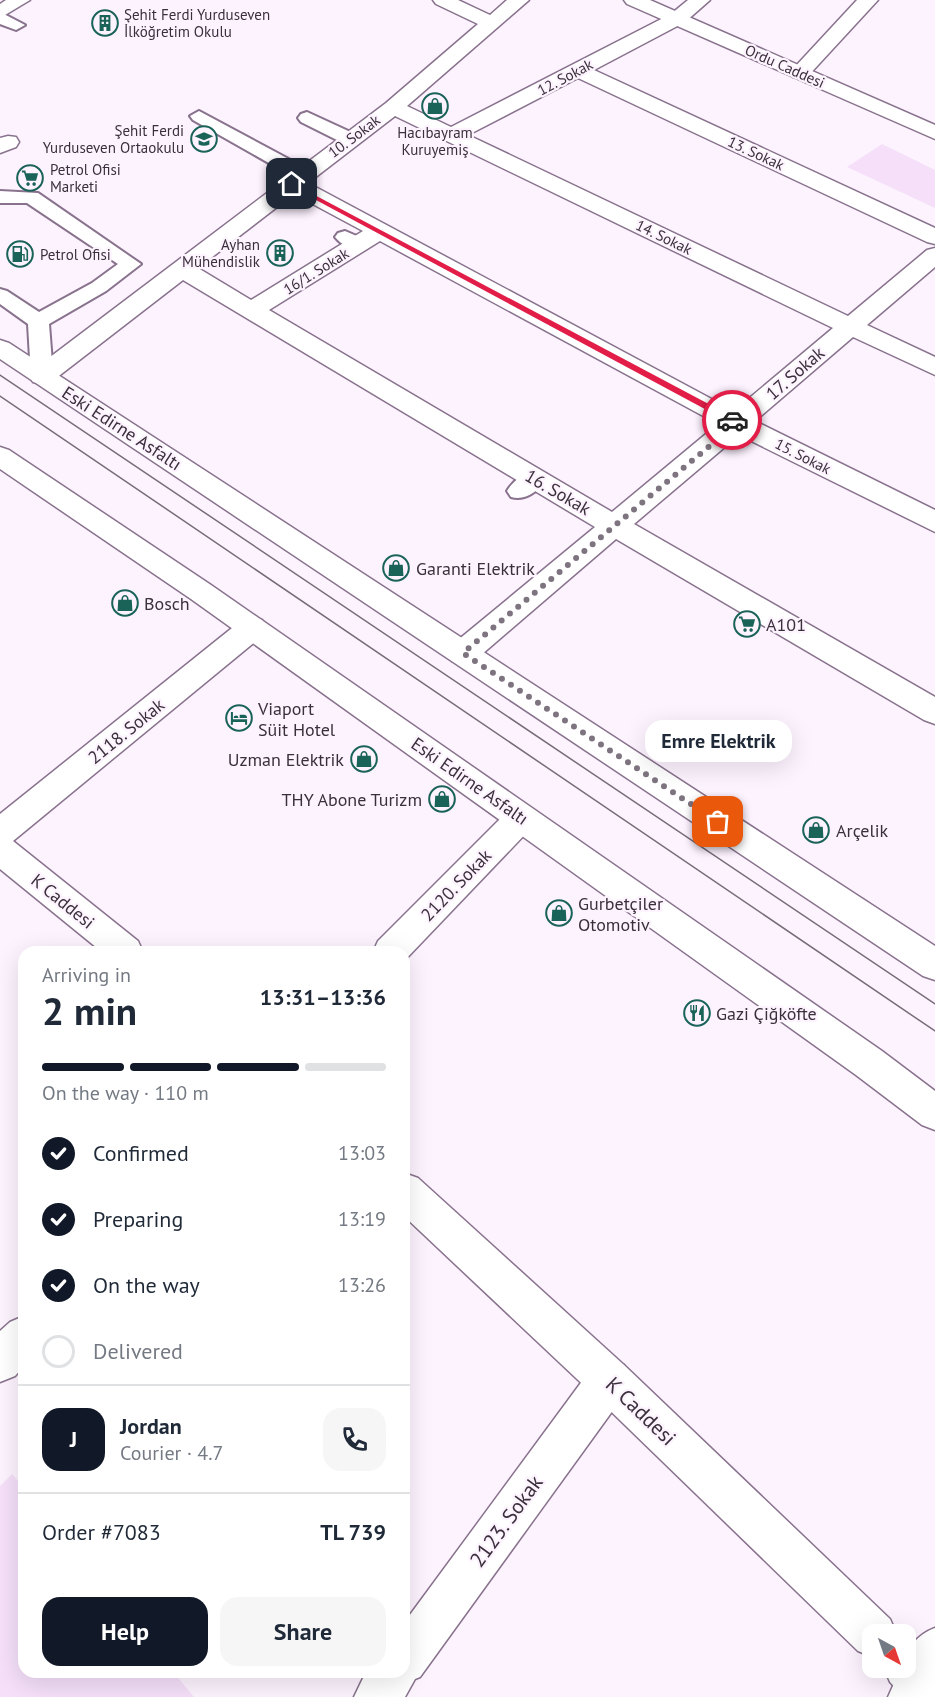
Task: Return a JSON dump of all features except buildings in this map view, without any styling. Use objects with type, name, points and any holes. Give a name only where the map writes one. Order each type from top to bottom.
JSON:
[{"type":"street","points":[[0,12],[20,0]]},
{"type":"street","points":[[444,0],[491,23]]},
{"type":"street","name":"10. Sokak","points":[[42,376],[393,107],[519,0]]},
{"type":"street","name":"Ordu Caddesi","points":[[634,0],[935,133]]},
{"type":"street","name":"12. Sokak","points":[[452,135],[678,18],[700,0]]},
{"type":"street","points":[[800,73],[868,0]]},
{"type":"street","name":"13. Sokak","points":[[578,70],[935,237]]},
{"type":"street","name":"14. Sokak","points":[[393,107],[935,367]]},
{"type":"street","name":"15. Sokak","points":[[298,180],[361,237],[935,522]]},
{"type":"street","name":"16/1. Sokak","points":[[252,310],[361,237]]},
{"type":"street","name":"17. Sokak","points":[[463,653],[935,255]]},
{"type":"street","name":"16. Sokak","points":[[182,269],[252,310],[527,485],[616,525],[935,712]]},
{"type":"street","name":"Eski Edirne Asfaltı","points":[[0,348],[935,965]]},
{"type":"street","name":"Eski Edirne Asfaltı","points":[[0,456],[252,628],[869,1063],[935,1113]]},
{"type":"street","name":"2118. Sokak","points":[[0,833],[252,628]]},
{"type":"street","name":"2120. Sokak","points":[[396,946],[521,818]]},
{"type":"street","name":"K Caddesi","points":[[0,849],[119,946]]},
{"type":"street","name":"K Caddesi","points":[[410,1197],[609,1380],[863,1624]]},
{"type":"street","points":[[0,1361],[18,1342]]},
{"type":"street","name":"2123. Sokak","points":[[410,1653],[609,1380]]},
{"type":"street","points":[[377,1697],[391,1678]]},
{"type":"lane","points":[[198,116],[298,180]]},
{"type":"lane","points":[[308,118],[350,139]]},
{"type":"lane","points":[[0,197],[31,197],[130,264],[99,288],[38,321]]},
{"type":"lane","points":[[0,295],[38,321]]},
{"type":"lane","points":[[38,321],[42,376]]},
{"type":"shaded area","points":[[882,144],[935,170],[935,208],[847,167]]},
{"type":"shaded area","points":[[12,1474],[18,1481],[18,1678],[178,1678],[194,1697],[0,1697],[0,1486]]},
{"type":"tram line","points":[[0,375],[935,1004]]},
{"type":"tram line","points":[[0,396],[935,1031]]},
{"type":"way so far","points":[[718,822],[463,653],[737,423],[732,420]]},
{"type":"place","name":"Şehit Ferdi Yurduseven İlköğretim Okulu","points":[[105,23]]},
{"type":"place","name":"Hacıbayram Kuruyemiş","points":[[435,106]]},
{"type":"place","name":"Şehit Ferdi Yurduseven Ortaokulu","points":[[204,139]]},
{"type":"place","name":"Petrol Ofisi Marketi","points":[[30,178]]},
{"type":"place","name":"Ayhan Mühendislik","points":[[280,253]]},
{"type":"place","name":"Petrol Ofisi","points":[[20,254]]},
{"type":"place","name":"Garanti Elektrik","points":[[396,568]]},
{"type":"place","name":"Bosch","points":[[125,603]]},
{"type":"place","name":"A101","points":[[747,624]]},
{"type":"place","name":"Viaport Süit Hotel","points":[[239,718]]},
{"type":"place","name":"Uzman Elektrik","points":[[364,759]]},
{"type":"place","name":"THY Abone Turizm","points":[[442,799]]},
{"type":"place","name":"Emre Elektrik","points":[[718,822]]},
{"type":"place","name":"Arçelik","points":[[816,830]]},
{"type":"place","name":"Gurbetçiler Otomotiv","points":[[559,913]]},
{"type":"place","name":"Gazi Çiğköfte","points":[[697,1013]]},
{"type":"route","points":[[292,184],[732,420]]}]
